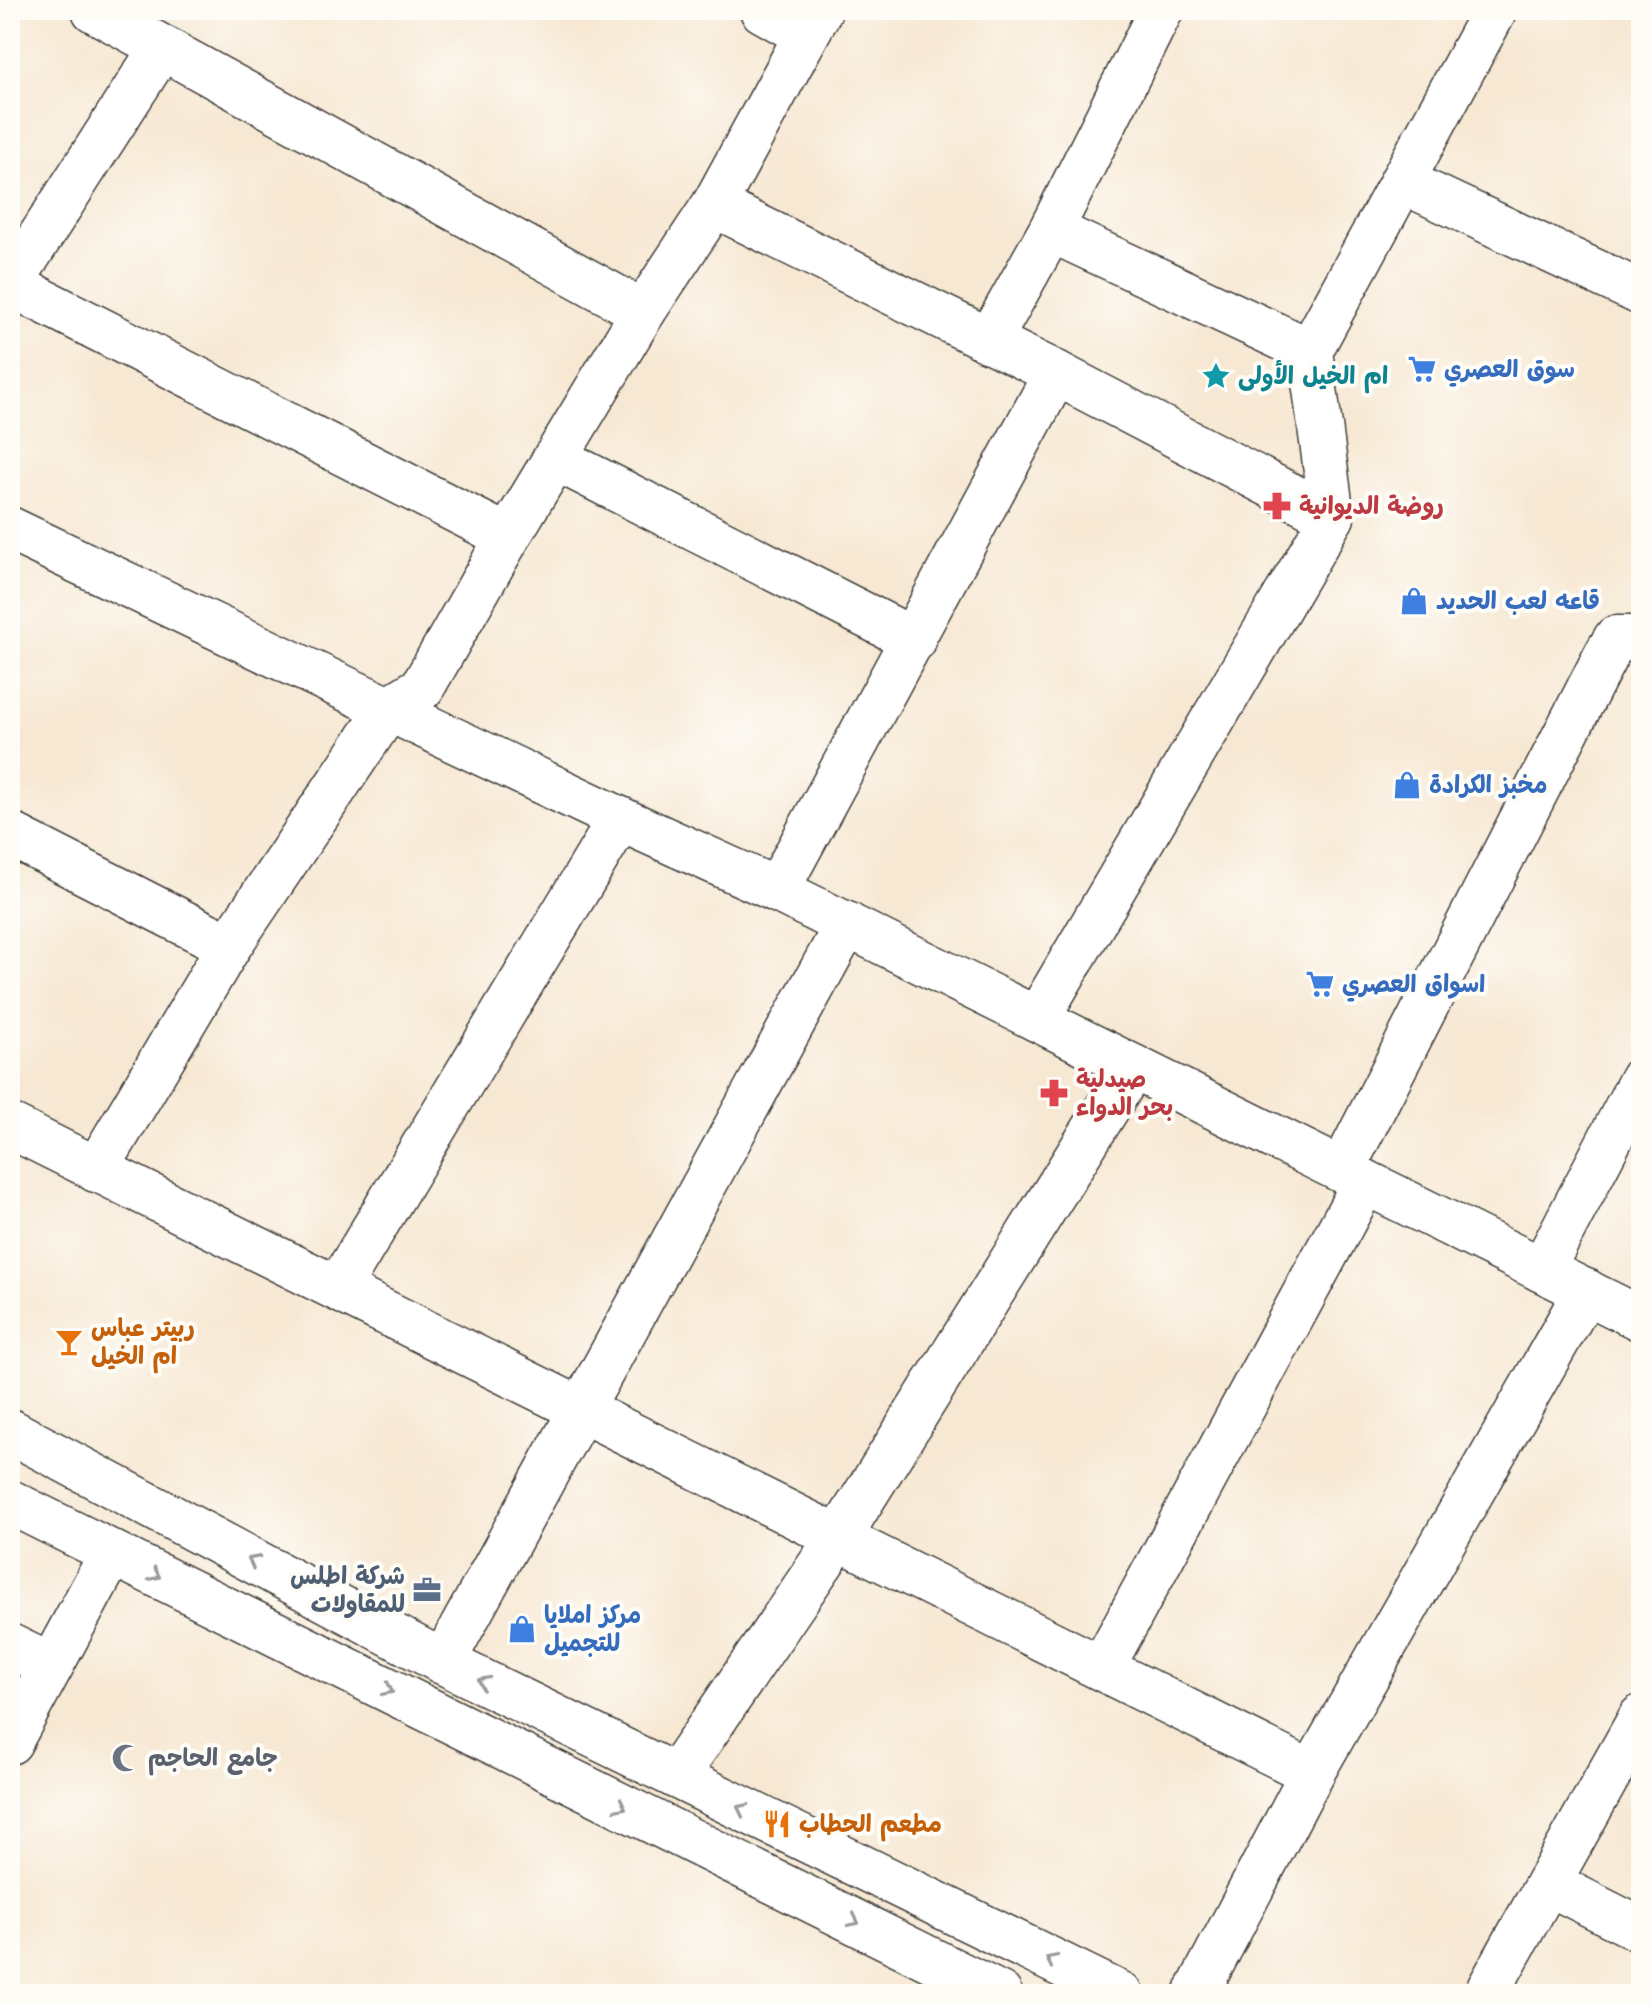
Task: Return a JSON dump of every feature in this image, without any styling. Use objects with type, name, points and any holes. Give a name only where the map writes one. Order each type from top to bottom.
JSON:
[{"type":"street","points":[[94,10],[643,312]]},
{"type":"street","points":[[96,1170],[229,946],[389,708],[422,688],[643,312],[714,205],[813,22],[762,10]]},
{"type":"street","points":[[989,341],[1051,230],[1161,10]]},
{"type":"street","points":[[1037,1019],[1332,517],[1310,351],[1495,10]]},
{"type":"street","points":[[161,49],[10,284],[508,537]]},
{"type":"street","points":[[1402,181],[1641,293]]},
{"type":"street","points":[[714,205],[1056,373],[1332,517]]},
{"type":"street","points":[[1051,230],[1310,351]]},
{"type":"street","points":[[777,890],[1056,373]]},
{"type":"street","points":[[555,458],[914,640]]},
{"type":"street","points":[[10,529],[620,819],[777,890],[1641,1319]]},
{"type":"street","points":[[1102,1668],[1353,1176],[1606,655],[1616,638],[1633,638],[1641,643]]},
{"type":"street","points":[[338,1288],[620,819]]},
{"type":"street","points":[[10,834],[229,946]]},
{"type":"street","points":[[443,1662],[847,924]]},
{"type":"street","points":[[676,1776],[839,1537],[1133,1067]]},
{"type":"street","points":[[1542,1270],[1641,1080]]},
{"type":"street","points":[[10,1126],[1312,1773]]},
{"type":"street","points":[[1196,1994],[1312,1773],[1586,1291]]},
{"type":"street","points":[[10,1431],[443,1662],[1121,1994]]},
{"type":"street","points":[[10,1502],[1000,1994]]},
{"type":"street","points":[[10,1742],[112,1553]]},
{"type":"street","points":[[10,1646],[51,1666]]},
{"type":"street","points":[[498,1745],[525,1702]]},
{"type":"street","points":[[1486,1994],[1641,1717]]},
{"type":"street","points":[[1548,1883],[1641,1930]]},
{"type":"place","name":"سوق العصري","points":[[1422,369]]},
{"type":"place","name":"ام الخيل الأولى","points":[[1216,376]]},
{"type":"place","name":"روضة الديوانية","points":[[1277,506]]},
{"type":"place","name":"قاعه لعب الحديد","points":[[1414,601]]},
{"type":"place","name":"مخبز الكرادة","points":[[1407,785]]},
{"type":"place","name":"اسواق العصري","points":[[1320,984]]},
{"type":"place","name":"صيدلية بحر الدواء","points":[[1054,1093]]},
{"type":"place","name":"ربيتر عباس ام الخيل","points":[[69,1342]]},
{"type":"place","name":"شركة اطلس للمقاولات","points":[[427,1590]]},
{"type":"place","name":"مركز املايا للتجميل","points":[[522,1629]]},
{"type":"place","name":"جامع الحاجم","points":[[126,1758]]},
{"type":"place","name":"مطعم الحطاب","points":[[777,1824]]}]
